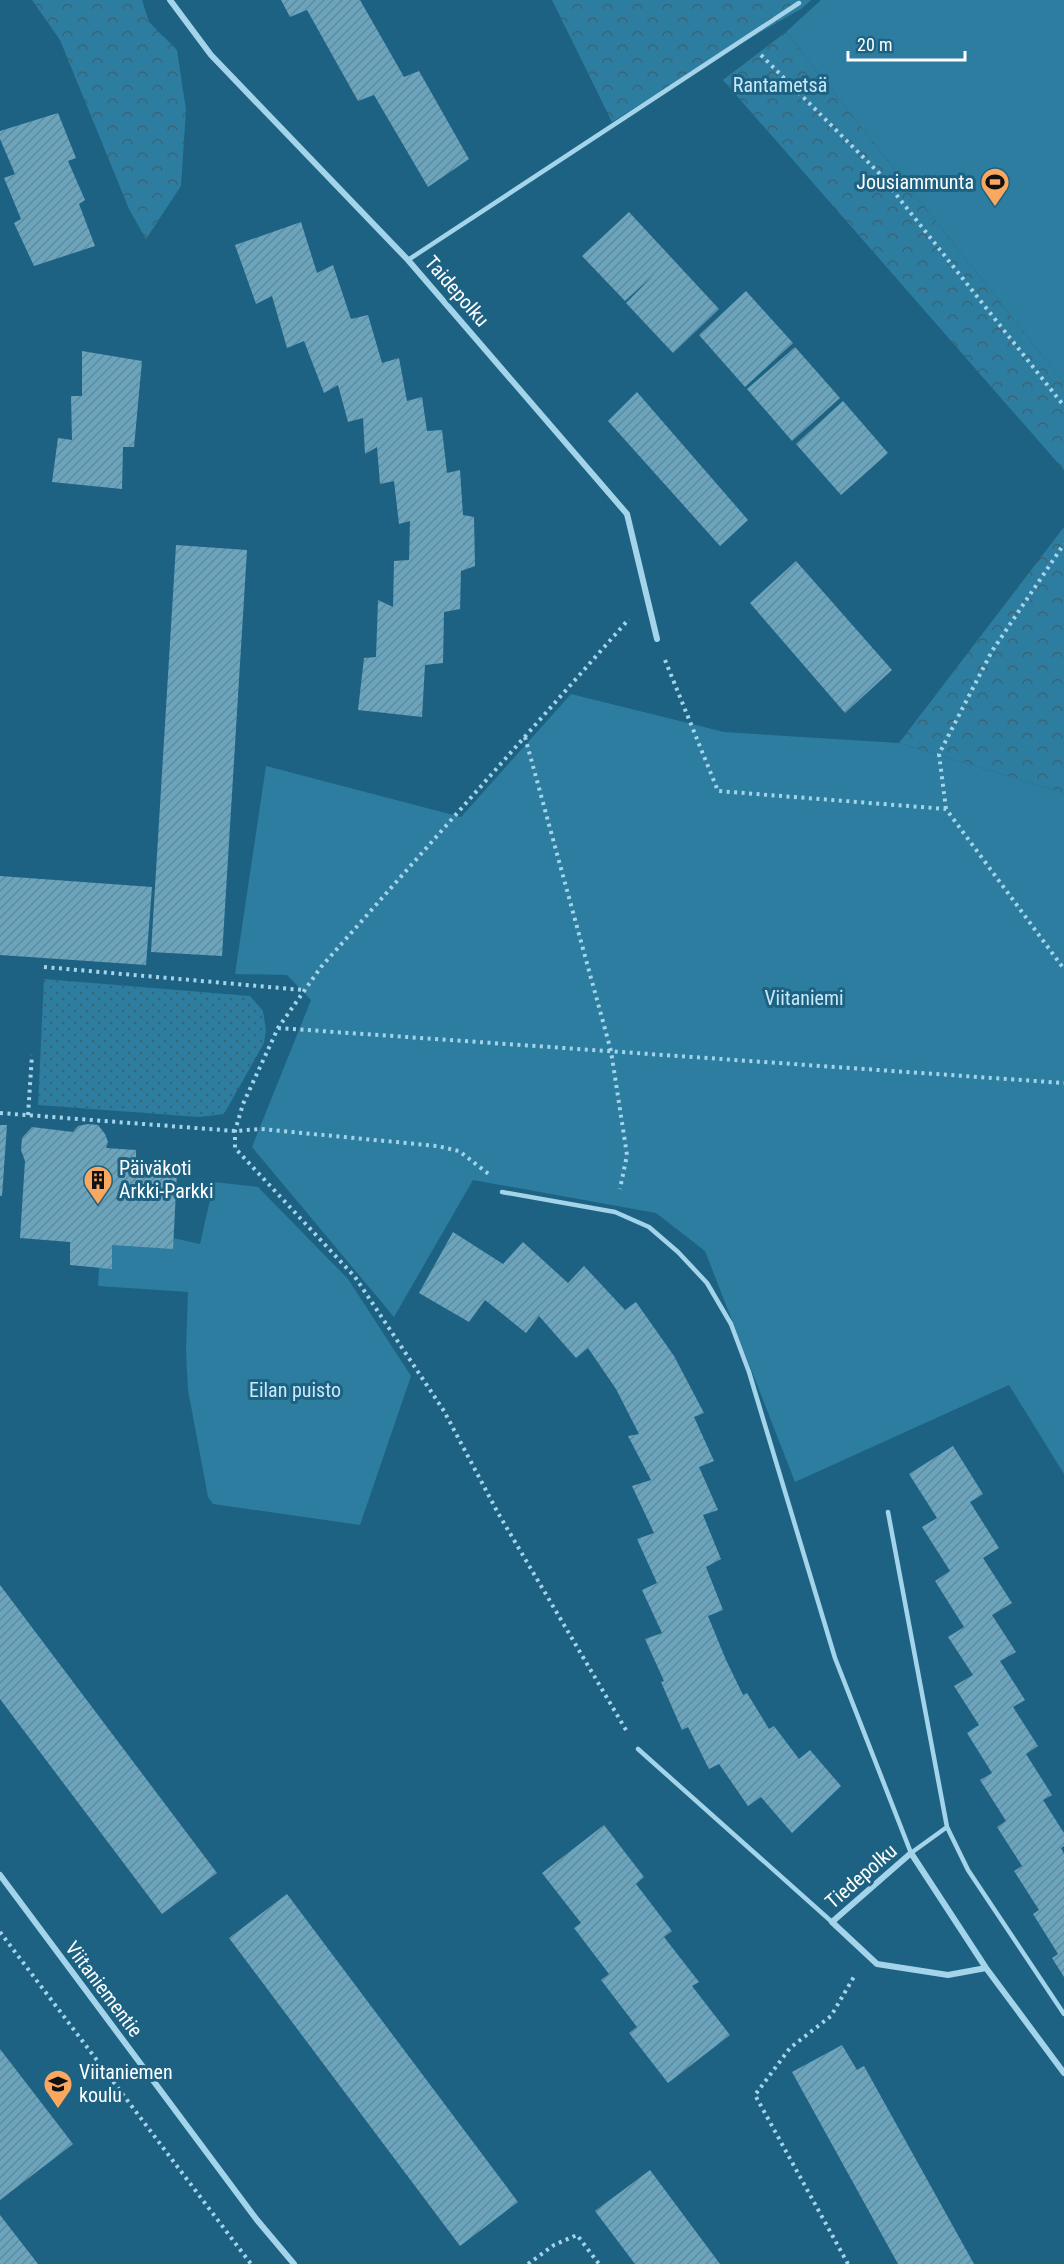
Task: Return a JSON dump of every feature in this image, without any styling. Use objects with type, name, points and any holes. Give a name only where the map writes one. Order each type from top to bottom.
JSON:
[{"type":"street","name":"Taidepolku","points":[[170,0],[211,55],[408,260],[627,514],[657,639]]},
{"type":"street","name":"Tiedepolku","points":[[986,1968],[948,1975],[877,1964],[832,1922],[911,1853],[986,1968],[1064,2073]]},
{"type":"street","name":"Viitaniementie","points":[[0,1875],[250,2211],[294,2264]]},
{"type":"lane","points":[[408,260],[798,3]]},
{"type":"lane","points":[[502,1192],[615,1212],[649,1227],[678,1252],[707,1282],[731,1324],[749,1372],[835,1658],[911,1853],[947,1827]]},
{"type":"lane","points":[[888,1512],[947,1827],[968,1870],[1064,2014]]},
{"type":"lane","points":[[638,1749],[832,1922]]},
{"type":"path","points":[[744,39],[879,172],[1064,406]]},
{"type":"path","points":[[1064,544],[992,651],[939,754],[946,809],[1064,969]]},
{"type":"path","points":[[638,1749],[498,1513],[444,1411],[355,1277],[235,1148],[235,1131],[243,1104],[278,1028],[321,967],[647,598]]},
{"type":"path","points":[[657,639],[718,791],[946,809]]},
{"type":"path","points":[[525,736],[611,1051],[627,1155],[615,1212]]},
{"type":"path","points":[[44,967],[304,991]]},
{"type":"path","points":[[278,1028],[1064,1083]]},
{"type":"path","points":[[28,1115],[32,1055]]},
{"type":"path","points":[[0,1113],[235,1131],[261,1129],[437,1146],[459,1151],[494,1179],[502,1192]]},
{"type":"path","points":[[0,1932],[251,2264]]},
{"type":"path","points":[[848,2264],[755,2095],[790,2048],[831,2016],[868,1955]]},
{"type":"path","points":[[528,2264],[554,2245],[577,2235],[599,2264]]},
{"type":"green space","points":[[32,0],[142,0],[149,22],[177,50],[186,110],[181,186],[146,239],[129,209],[60,40]]},
{"type":"green space","name":"Rantametsä","points":[[552,0],[811,0],[801,9],[698,68],[612,122]]},
{"type":"green space","name":"Jousiammunta","points":[[821,0],[1064,0],[1064,383],[786,32]]},
{"type":"green space","name":"Rantametsä","points":[[786,32],[1064,383],[1064,470],[723,80]]},
{"type":"green space","points":[[1064,527],[1064,793],[899,743]]},
{"type":"green space","name":"Viitaniemi","points":[[571,694],[724,732],[899,743],[1064,793],[1064,1474],[1009,1385],[795,1482],[705,1251],[656,1213],[473,1180],[394,1317],[252,1147],[311,1000],[287,975],[235,974],[266,766],[461,817]]},
{"type":"green space","points":[[44,979],[250,996],[263,1011],[266,1030],[264,1043],[224,1114],[199,1117],[38,1105]]},
{"type":"green space","name":"Eilan puisto","points":[[214,1182],[258,1187],[348,1279],[411,1376],[360,1525],[213,1504],[208,1497],[188,1390],[186,1351],[188,1292],[98,1286],[99,1268],[112,1268],[112,1245],[173,1238],[200,1244]]},
{"type":"building","points":[[281,0],[360,0],[404,77],[419,71],[469,159],[428,187],[374,95],[358,101],[307,10],[290,17]]},
{"type":"building","points":[[58,113],[76,158],[68,161],[85,200],[79,204],[95,246],[34,266],[14,223],[21,219],[4,178],[15,174],[0,139],[0,131]]},
{"type":"building","points":[[629,212],[719,309],[673,353],[626,303],[654,275],[625,301],[582,256]]},
{"type":"building","points":[[301,222],[317,273],[333,265],[351,319],[368,315],[382,363],[399,358],[407,401],[422,397],[427,431],[442,430],[447,473],[460,470],[463,515],[474,517],[475,566],[461,571],[460,609],[444,612],[443,663],[425,665],[422,717],[358,710],[364,658],[376,657],[378,600],[393,607],[394,561],[409,560],[410,521],[399,524],[394,481],[380,484],[377,447],[365,454],[363,418],[348,422],[338,385],[324,393],[304,341],[287,348],[272,296],[256,304],[235,245]]},
{"type":"building","points":[[746,291],[793,343],[745,387],[699,335]]},
{"type":"building","points":[[795,347],[840,398],[792,441],[747,389]]},
{"type":"building","points":[[82,351],[142,361],[134,447],[123,447],[122,489],[52,482],[58,438],[72,440],[71,396],[82,396]]},
{"type":"building","points":[[637,392],[748,520],[720,546],[608,421]]},
{"type":"building","points":[[843,401],[888,453],[841,495],[796,444]]},
{"type":"building","points":[[176,545],[247,550],[222,956],[151,952]]},
{"type":"building","points":[[796,561],[892,670],[845,713],[750,603]]},
{"type":"building","points":[[0,876],[152,887],[146,965],[0,955]]},
{"type":"building","points":[[0,1125],[7,1125],[2,1196],[0,1196]]},
{"type":"building","name":"Päiväkoti Arkki-Parkki","points":[[98,1125],[105,1134],[108,1142],[106,1148],[136,1150],[136,1171],[177,1172],[173,1249],[112,1245],[112,1269],[70,1265],[70,1242],[20,1238],[25,1161],[21,1150],[22,1138],[32,1127],[73,1132],[78,1126]]},
{"type":"building","points":[[453,1232],[503,1264],[523,1242],[568,1283],[584,1266],[625,1310],[636,1302],[674,1356],[704,1413],[694,1417],[714,1461],[699,1467],[718,1510],[703,1515],[721,1559],[706,1567],[723,1610],[708,1616],[743,1695],[747,1693],[769,1729],[774,1726],[799,1759],[810,1750],[841,1786],[792,1833],[761,1797],[748,1806],[719,1764],[709,1769],[688,1727],[682,1730],[661,1682],[664,1681],[645,1639],[662,1633],[642,1590],[657,1583],[637,1539],[654,1533],[632,1486],[651,1480],[628,1436],[639,1434],[616,1389],[588,1348],[576,1358],[539,1316],[526,1333],[485,1300],[469,1322],[419,1293]]},
{"type":"building","points":[[953,1446],[983,1494],[970,1502],[999,1548],[983,1558],[1012,1603],[992,1615],[1016,1652],[1000,1661],[1025,1700],[1013,1707],[1038,1746],[1026,1754],[1052,1795],[1043,1800],[1064,1833],[1064,1846],[1061,1848],[1064,1854],[1064,1977],[1052,1958],[1058,1954],[1033,1914],[1039,1910],[1014,1871],[1022,1866],[997,1827],[1006,1821],[980,1780],[992,1773],[967,1733],[979,1725],[954,1686],[973,1675],[948,1637],[964,1627],[935,1581],[950,1571],[922,1527],[937,1518],[909,1474]]},
{"type":"building","points":[[0,1585],[217,1873],[162,1914],[0,1699]]},
{"type":"building","points":[[604,1825],[644,1877],[636,1884],[672,1931],[664,1937],[699,1982],[692,1986],[730,2035],[668,2083],[629,2033],[637,2027],[601,1980],[609,1974],[574,1928],[581,1923],[542,1873]]},
{"type":"building","points":[[287,1894],[518,2202],[460,2246],[229,1938]]},
{"type":"building","points":[[842,2045],[857,2070],[864,2066],[974,2264],[898,2264],[792,2072]]},
{"type":"building","points":[[0,2049],[73,2144],[0,2200]]},
{"type":"building","points":[[650,2170],[720,2264],[635,2264],[595,2211]]},
{"type":"building","points":[[0,2215],[38,2264],[0,2264]]},
{"type":"place","name":"Jousiammunta","points":[[995,208]]},
{"type":"place","name":"Päiväkoti Arkki-Parkki","points":[[98,1206]]},
{"type":"place","name":"Viitaniemen koulu","points":[[58,2110]]}]
